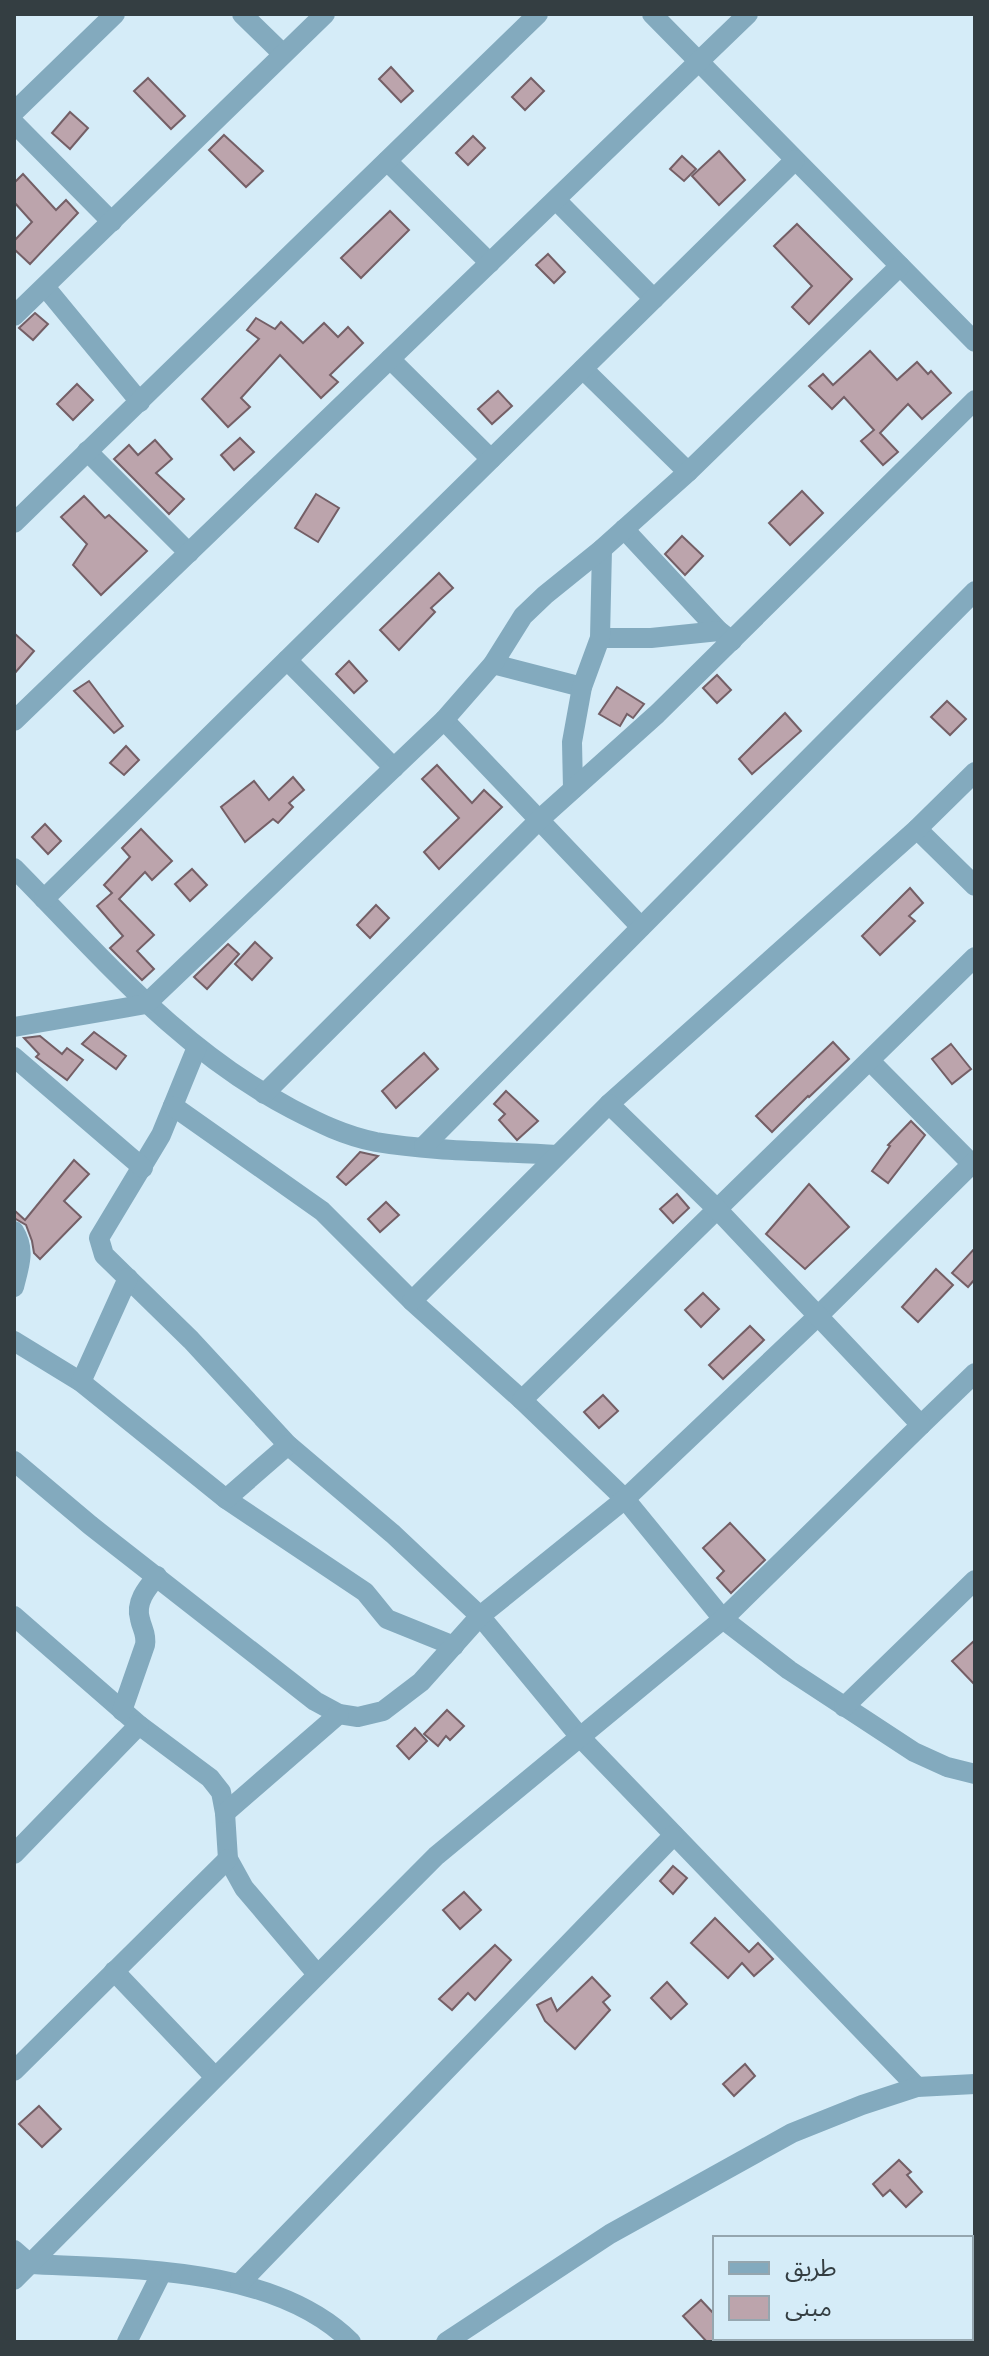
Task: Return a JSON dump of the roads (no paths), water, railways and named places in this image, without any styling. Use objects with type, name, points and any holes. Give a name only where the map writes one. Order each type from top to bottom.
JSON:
[{"type":"street","points":[[14,112],[115,14]]},
{"type":"street","points":[[242,14],[283,54]]},
{"type":"street","points":[[14,316],[325,14]]},
{"type":"street","points":[[14,523],[538,14]]},
{"type":"street","points":[[652,14],[975,342]]},
{"type":"street","points":[[14,721],[748,14]]},
{"type":"street","points":[[14,123],[112,222]]},
{"type":"street","points":[[44,899],[795,160]]},
{"type":"street","points":[[387,161],[490,263]]},
{"type":"street","points":[[556,200],[654,299]]},
{"type":"street","points":[[14,1027],[146,1004],[444,720],[493,664],[523,616],[688,472],[900,266]]},
{"type":"street","points":[[46,288],[140,402]]},
{"type":"street","points":[[390,359],[491,459]]},
{"type":"street","points":[[583,369],[688,472]]},
{"type":"street","points":[[264,1094],[540,819],[657,714],[725,636],[975,400]]},
{"type":"street","points":[[87,451],[189,553]]},
{"type":"street","points":[[624,529],[725,636]]},
{"type":"street","points":[[573,789],[572,742],[582,687],[600,638],[602,549]]},
{"type":"street","points":[[424,1146],[975,591]]},
{"type":"street","points":[[600,638],[725,636]]},
{"type":"street","points":[[287,660],[394,768]]},
{"type":"street","points":[[493,664],[582,687]]},
{"type":"street","points":[[444,720],[641,927]]},
{"type":"street","points":[[412,1301],[609,1104],[917,829],[975,772]]},
{"type":"street","points":[[917,829],[975,886]]},
{"type":"street","points":[[14,868],[146,1004],[197,1047],[264,1094],[330,1129],[375,1141],[557,1155]]},
{"type":"street","points":[[522,1400],[975,957]]},
{"type":"street","points":[[197,1047],[161,1135],[99,1238],[104,1255],[191,1340],[288,1445],[393,1534],[480,1616],[580,1737],[917,2087]]},
{"type":"street","points":[[14,1057],[143,1168]]},
{"type":"street","points":[[14,1461],[315,1701],[339,1714],[358,1717],[383,1711],[421,1682],[480,1616],[625,1499],[818,1316],[973,1162],[871,1062]]},
{"type":"street","points":[[609,1104],[718,1210],[921,1425]]},
{"type":"street","points":[[173,1106],[322,1211],[412,1301],[625,1499],[723,1619],[789,1670],[914,1752],[947,1767],[975,1774]]},
{"type":"street","points":[[14,1231],[21,1242],[22,1255],[14,1287]]},
{"type":"street","points":[[81,1382],[128,1278]]},
{"type":"street","points":[[18,1352],[81,1382],[226,1499],[365,1592],[387,1619],[454,1646]]},
{"type":"street","points":[[14,2280],[436,1856],[723,1619],[975,1373]]},
{"type":"street","points":[[226,1499],[288,1445]]},
{"type":"street","points":[[122,1711],[145,1645],[146,1636],[139,1611],[141,1601],[157,1576]]},
{"type":"street","points":[[844,1707],[975,1580]]},
{"type":"street","points":[[14,1616],[122,1711],[210,1778],[221,1792],[228,1859],[244,1888],[317,1974]]},
{"type":"street","points":[[225,1813],[339,1714]]},
{"type":"street","points":[[14,1854],[139,1725]]},
{"type":"street","points":[[240,2283],[674,1835]]},
{"type":"street","points":[[14,2071],[228,1859]]},
{"type":"street","points":[[114,1971],[215,2077]]},
{"type":"street","points":[[446,2342],[610,2234],[792,2133],[917,2087],[975,2084]]},
{"type":"street","points":[[14,2250],[30,2264],[200,2275],[240,2283],[305,2309],[351,2342]]},
{"type":"street","points":[[127,2342],[162,2272]]}]
